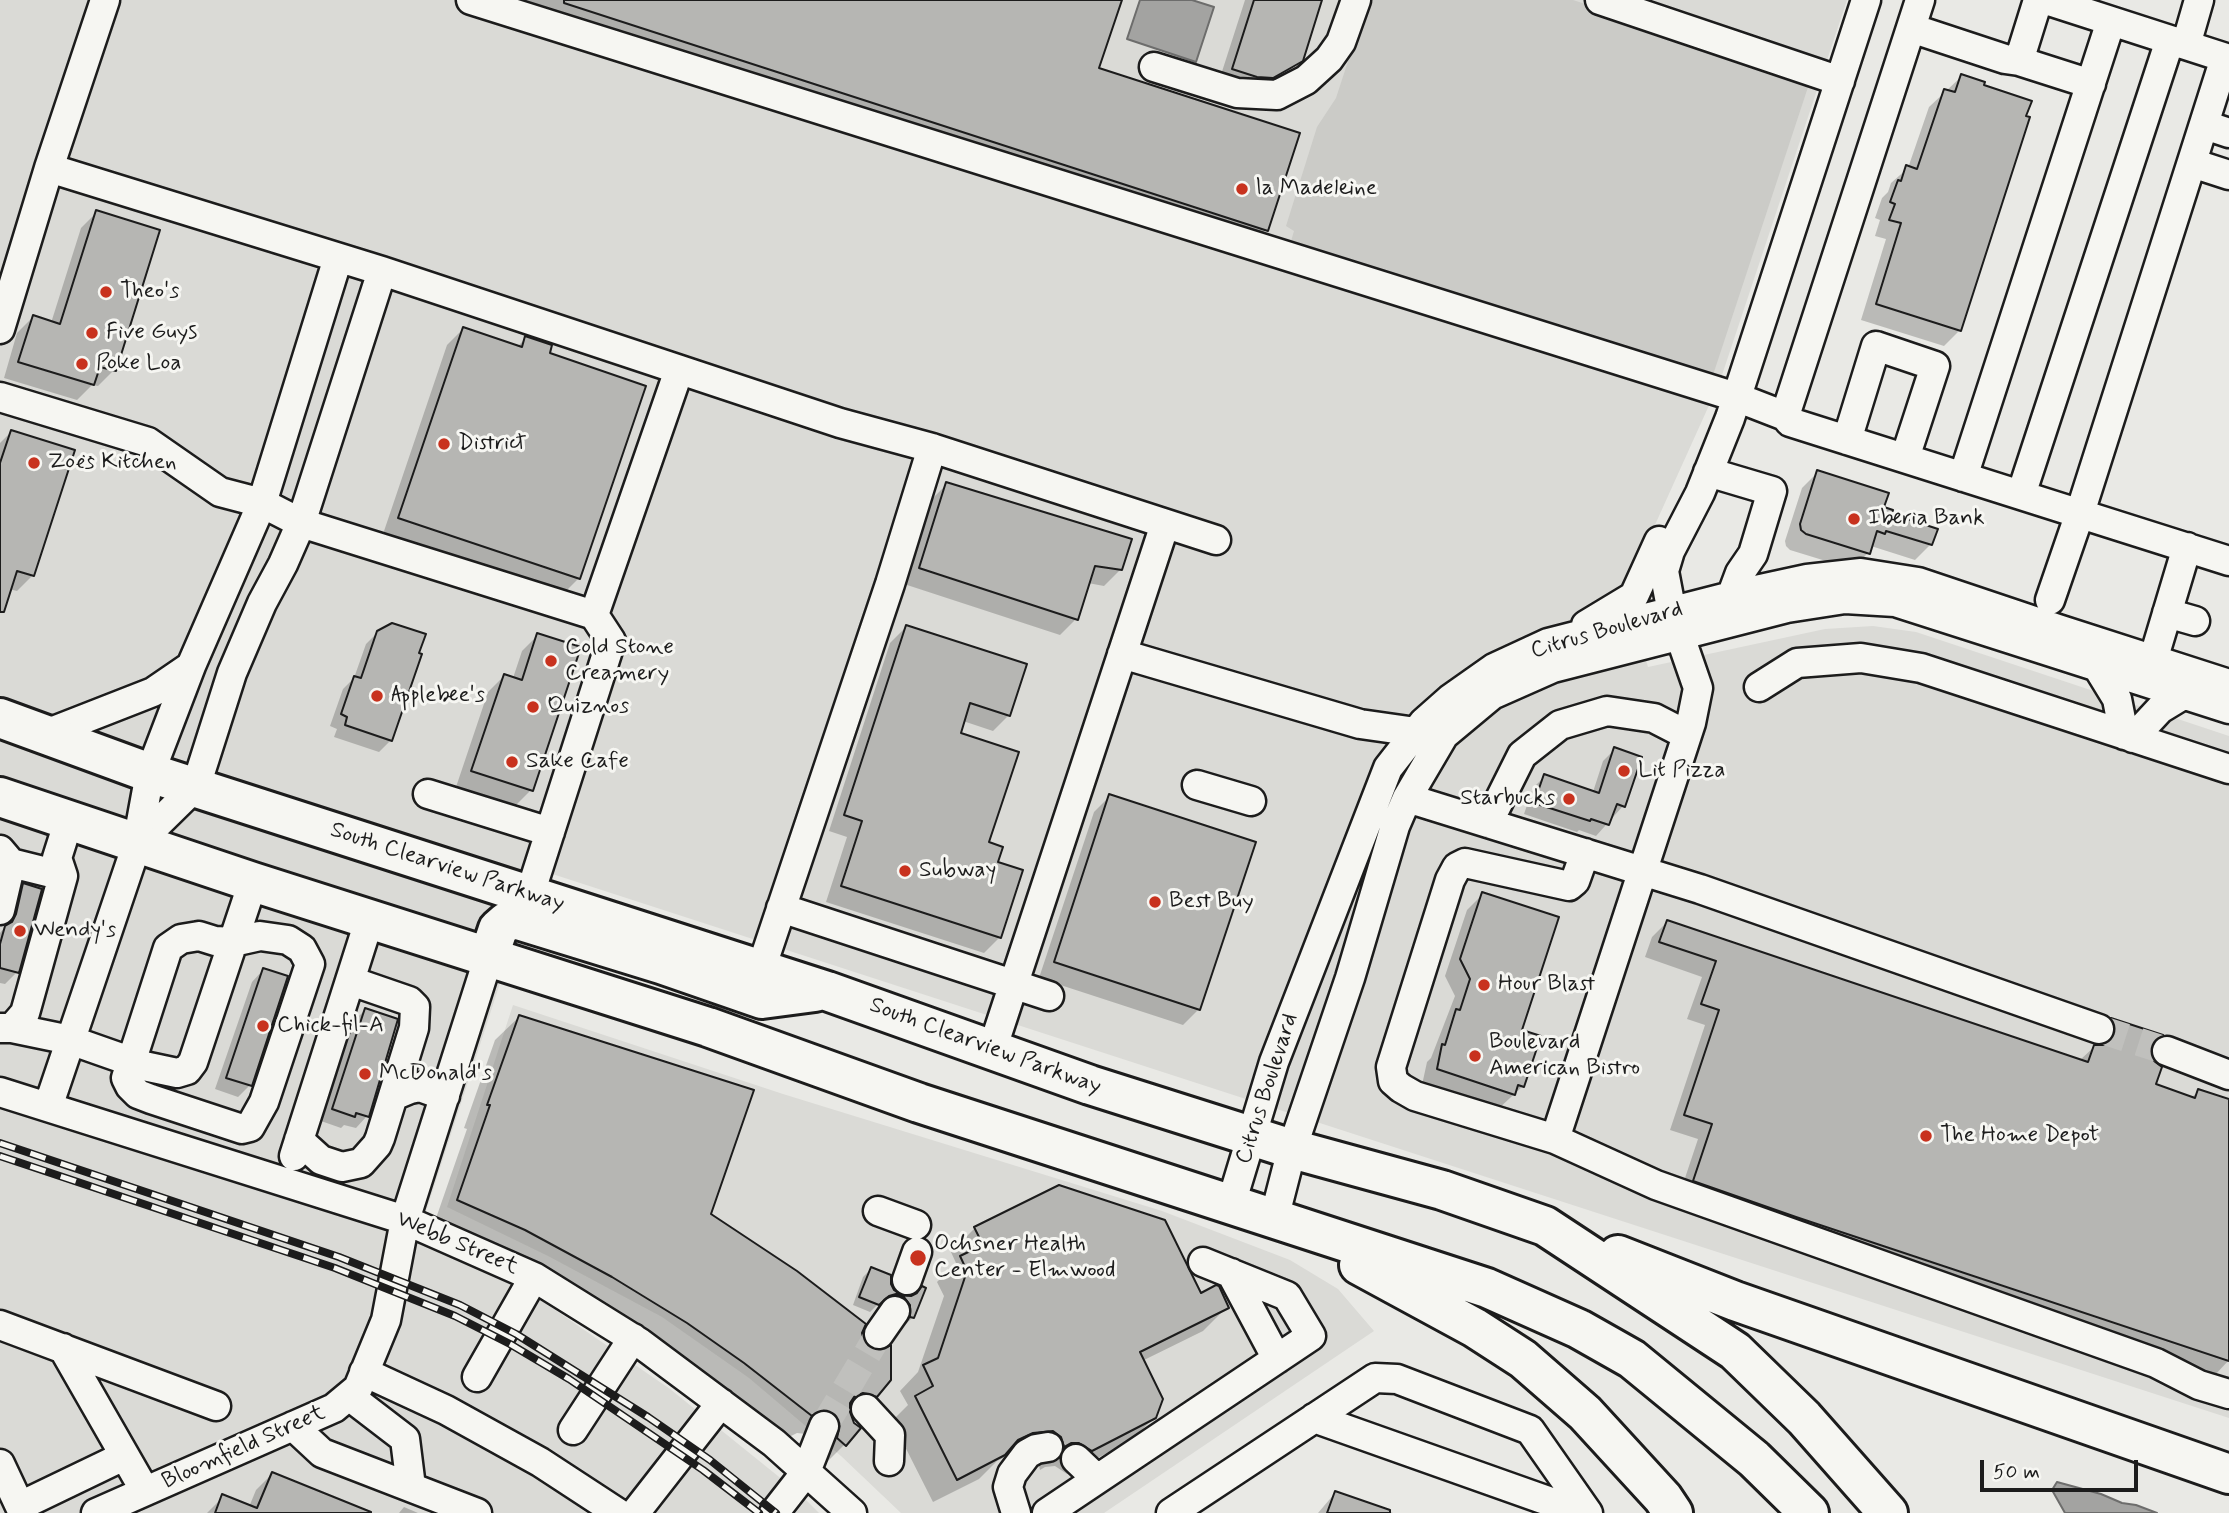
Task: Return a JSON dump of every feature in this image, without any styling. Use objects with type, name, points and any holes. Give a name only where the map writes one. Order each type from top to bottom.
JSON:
[{"type":"highway","name":"South Clearview Parkway","points":[[0,719],[150,773],[827,991],[1090,1085],[1292,1149],[1442,1190],[1545,1226],[1735,1351],[1804,1418],[1888,1513]]},
{"type":"highway","points":[[0,799],[708,1027],[919,1103],[1487,1288],[1579,1329],[1632,1359],[1754,1459],[1808,1513]]},
{"type":"highway","points":[[489,956],[498,929],[515,919],[661,964],[762,999],[827,991]]},
{"type":"highway","points":[[1274,1219],[1475,1328],[1523,1359],[1585,1413],[1663,1498],[1673,1513]]},
{"type":"highway","points":[[1545,1226],[1735,1301],[2229,1474]]},
{"type":"street","points":[[0,329],[105,0]]},
{"type":"street","points":[[471,0],[1733,408],[1785,416],[1790,422],[2229,561]]},
{"type":"street","points":[[1154,67],[1237,93],[1278,95],[1306,80],[1329,60],[1341,42],[1356,0]]},
{"type":"street","points":[[1600,0],[1840,81]]},
{"type":"street","points":[[1555,1139],[1687,735],[1698,688],[1675,624],[1664,571],[1670,551],[1708,472],[1733,408],[1866,0]]},
{"type":"street","points":[[1785,416],[1920,0]]},
{"type":"street","points":[[2019,61],[2038,0]]},
{"type":"street","points":[[2046,0],[2227,59],[2217,129],[2192,163],[2050,600]]},
{"type":"street","points":[[2021,495],[2178,42],[2199,0]]},
{"type":"street","points":[[1963,477],[2111,21]]},
{"type":"street","points":[[1911,28],[2091,84]]},
{"type":"street","points":[[2192,163],[2229,175]]},
{"type":"street","points":[[49,169],[382,271],[841,423],[932,448],[1216,540]]},
{"type":"street","points":[[48,1107],[137,844],[150,773],[191,666],[262,503],[338,258]]},
{"type":"street","points":[[137,844],[196,786],[232,673],[301,523],[382,271]]},
{"type":"street","points":[[1847,440],[1876,346],[1935,366],[1905,458]]},
{"type":"street","points":[[594,615],[678,370]]},
{"type":"street","points":[[0,397],[148,442],[220,492],[262,503],[301,523],[594,615],[611,641],[530,894]]},
{"type":"street","points":[[1563,639],[1634,596],[1699,456],[1733,408]]},
{"type":"street","points":[[761,969],[890,584],[932,448]]},
{"type":"street","points":[[1708,472],[1772,491],[1753,554],[1740,573],[1735,608]]},
{"type":"street","points":[[992,1050],[1165,524]]},
{"type":"street","points":[[2150,671],[2187,547]]},
{"type":"street","points":[[1753,554],[1775,598]]},
{"type":"street","name":"Citrus Boulevard","points":[[1775,598],[1807,579],[1861,573],[1918,582],[2150,671],[2183,695],[2229,709]]},
{"type":"street","name":"Citrus Boulevard","points":[[1274,1219],[1292,1149],[1350,978],[1395,826],[1407,798],[1444,735],[1492,695],[1553,668],[1675,624],[1775,598],[1895,602],[2098,668],[2150,671],[2229,684]]},
{"type":"street","points":[[2167,612],[2195,621]]},
{"type":"street","name":"Citrus Boulevard","points":[[1231,1204],[1274,1062],[1388,768],[1416,732],[1450,699],[1494,668],[1548,643],[1563,639],[1675,624]]},
{"type":"street","points":[[1122,654],[1360,724],[1416,732]]},
{"type":"street","points":[[1759,687],[1797,663],[1861,658],[1921,668],[2229,769]]},
{"type":"street","points":[[43,735],[153,692],[191,666]]},
{"type":"street","points":[[2098,668],[2117,699],[2129,736]]},
{"type":"street","points":[[2129,736],[2160,709],[2183,695]]},
{"type":"street","points":[[1495,869],[1498,826],[1522,755],[1560,725],[1607,712],[1654,718],[1687,735]]},
{"type":"street","points":[[1197,785],[1251,801]]},
{"type":"street","points":[[428,794],[550,832]]},
{"type":"street","points":[[1407,798],[1643,871],[2099,1029]]},
{"type":"street","points":[[6,1028],[25,1013],[63,876],[57,858],[69,820]]},
{"type":"street","points":[[1585,853],[1575,881],[1569,886],[1465,863],[1457,867],[1450,880],[1391,1067],[1394,1081],[1401,1088],[1415,1096],[1555,1139],[1656,1185],[2156,1363],[2199,1385],[2229,1394]]},
{"type":"street","points":[[0,910],[5,856],[63,876]]},
{"type":"street","points":[[6,1028],[70,1040],[144,1066],[177,1073],[187,1070],[194,1062],[253,882]]},
{"type":"street","points":[[781,908],[1049,996]]},
{"type":"street","points":[[286,1182],[370,918]]},
{"type":"street","points":[[200,936],[215,941],[233,942],[260,936],[288,940],[302,949],[310,964],[264,1102],[250,1127],[242,1129],[138,1094],[127,1078],[132,1060],[168,948],[181,939],[200,936]]},
{"type":"street","name":"Bloomfield Street","points":[[96,1513],[334,1408],[358,1388],[386,1321],[432,1092],[489,956]]},
{"type":"street","points":[[299,1140],[310,1152],[331,1165],[342,1167],[360,1163],[377,1145],[414,1028],[415,1007],[409,1001],[351,981]]},
{"type":"street","points":[[2167,1051],[2229,1075]]},
{"type":"street","points":[[403,1065],[432,1092]]},
{"type":"street","points":[[393,1096],[410,1088],[432,1092]]},
{"type":"street","name":"Webb Street","points":[[0,1092],[405,1220],[534,1276],[633,1338],[775,1443],[852,1513]]},
{"type":"street","points":[[878,1211],[917,1238],[907,1280]]},
{"type":"street","points":[[1047,1513],[1311,1336],[1287,1296],[1203,1262]]},
{"type":"street","points":[[1231,1273],[1277,1359]]},
{"type":"street","points":[[477,1377],[534,1276]]},
{"type":"street","points":[[879,1334],[895,1311]]},
{"type":"street","points":[[0,1325],[216,1406]]},
{"type":"street","points":[[573,1430],[633,1338]]},
{"type":"street","points":[[63,1348],[145,1491]]},
{"type":"street","points":[[364,1372],[446,1410],[540,1462],[618,1513]]},
{"type":"street","points":[[1171,1513],[1205,1504],[1314,1418],[1375,1378],[1396,1379],[1530,1430],[1588,1513]]},
{"type":"street","points":[[349,1396],[405,1439],[411,1488]]},
{"type":"street","points":[[635,1513],[721,1403]]},
{"type":"street","points":[[866,1409],[890,1435],[889,1461]]},
{"type":"street","points":[[1314,1418],[1582,1513]]},
{"type":"street","points":[[293,1426],[321,1452],[477,1513]]},
{"type":"street","points":[[774,1513],[806,1472],[824,1426]]},
{"type":"street","points":[[1016,1513],[1009,1487],[1012,1474],[1027,1454],[1048,1447]]},
{"type":"street","points":[[0,1464],[21,1509],[124,1457]]},
{"type":"street","points":[[1076,1459],[1097,1479]]},
{"type":"shaded area","points":[[0,0],[1847,0],[1720,381],[1626,589],[1648,667],[1825,629],[1873,626],[1916,632],[2229,736],[2229,1418],[537,869],[417,1239],[532,1294],[670,1389],[799,1493],[819,1513],[0,1513]]},
{"type":"shaded area","points":[[1140,0],[1192,0],[1214,7],[1196,62],[1127,39]]},
{"type":"shaded area","points":[[1368,0],[1573,0],[1811,78],[1713,375],[1289,248],[1294,231],[1286,226],[1317,127],[1336,98]]},
{"type":"shaded area","name":"Ochsner Health Center - Elmwood","points":[[513,1005],[783,1094],[1162,1211],[1290,1260],[1338,1289],[1374,1331],[1104,1513],[901,1513],[841,1456],[749,1378],[662,1317],[548,1256],[447,1207]]},
{"type":"shaded area","points":[[2057,1482],[2157,1513],[2065,1513],[2052,1490]]},
{"type":"building","points":[[564,0],[1122,0],[1099,68],[1300,133],[1268,231],[564,3]]},
{"type":"building","points":[[1254,0],[1322,0],[1303,61],[1273,78],[1257,77],[1232,69]]},
{"type":"building","points":[[1961,74],[1985,82],[1984,85],[2032,101],[2026,116],[2030,117],[1961,331],[1876,304],[1901,223],[1889,220],[1895,204],[1890,202],[1898,180],[1901,181],[1906,165],[1917,169],[1944,89],[1955,92]]},
{"type":"building","points":[[96,210],[160,230],[116,371],[100,367],[94,385],[18,362],[33,315],[60,324]]},
{"type":"building","points":[[463,327],[522,347],[525,336],[552,345],[550,353],[646,386],[580,579],[398,518]]},
{"type":"building","points":[[11,430],[75,450],[34,576],[17,571],[4,612],[0,612],[0,463]]},
{"type":"building","name":"Iberia Bank","points":[[1817,470],[1889,493],[1884,507],[1893,510],[1892,514],[1938,529],[1932,545],[1886,531],[1885,534],[1877,531],[1870,554],[1806,534],[1801,530],[1800,524]]},
{"type":"building","points":[[946,482],[1132,539],[1122,570],[1095,566],[1078,620],[919,568]]},
{"type":"building","name":"Applebee's","points":[[392,623],[426,634],[419,653],[422,654],[392,741],[345,725],[347,717],[341,714],[354,676],[361,678],[377,631]]},
{"type":"building","points":[[906,625],[1027,664],[1010,716],[970,703],[961,733],[1019,752],[989,842],[1003,847],[998,862],[1023,870],[1001,938],[841,886],[862,821],[844,815]]},
{"type":"building","points":[[537,633],[581,647],[533,791],[471,771],[504,674],[522,680]]},
{"type":"building","points":[[1614,747],[1642,757],[1625,807],[1617,804],[1609,825],[1534,803],[1544,774],[1599,793]]},
{"type":"building","name":"Best Buy","points":[[1109,794],[1256,842],[1200,1010],[1054,962]]},
{"type":"building","name":"Wendy's","points":[[23,883],[42,889],[19,973],[0,968],[0,944],[5,926],[12,922],[16,914]]},
{"type":"building","points":[[1482,892],[1559,917],[1522,1030],[1541,1036],[1524,1087],[1518,1085],[1515,1095],[1437,1069],[1442,1044],[1445,1045],[1456,1009],[1460,1010],[1470,979],[1460,959]]},
{"type":"building","name":"The Home Depot","points":[[1667,920],[2088,1062],[2094,1045],[2109,1042],[2114,1035],[2115,1027],[2111,1018],[2163,1035],[2151,1046],[2154,1061],[2162,1067],[2156,1084],[2195,1098],[2198,1089],[2229,1099],[2229,1361],[1693,1181],[1712,1124],[1684,1115],[1719,1010],[1701,1004],[1716,961],[1659,942]]},
{"type":"building","name":"Chick-fil-A","points":[[263,968],[288,976],[252,1086],[226,1078]]},
{"type":"building","name":"McDonald's","points":[[365,1008],[398,1019],[369,1117],[356,1113],[355,1117],[332,1109]]},
{"type":"building","points":[[519,1015],[754,1090],[711,1214],[797,1271],[866,1324],[862,1333],[864,1342],[869,1347],[878,1351],[891,1345],[891,1380],[877,1397],[863,1393],[854,1397],[850,1403],[850,1412],[854,1423],[861,1428],[846,1446],[837,1438],[840,1423],[831,1411],[821,1410],[812,1416],[687,1323],[612,1277],[525,1230],[457,1200]]},
{"type":"building","points":[[1059,1185],[1165,1220],[1201,1293],[1219,1286],[1229,1308],[1140,1352],[1163,1399],[1156,1418],[1092,1451],[1079,1443],[1064,1447],[1061,1437],[1053,1431],[1033,1433],[1018,1440],[1005,1455],[957,1480],[915,1396],[933,1386],[923,1365],[938,1358],[967,1271],[960,1256],[983,1245],[974,1227]]},
{"type":"building","points":[[871,1267],[891,1275],[894,1290],[901,1295],[911,1296],[922,1286],[926,1288],[914,1318],[910,1317],[910,1305],[904,1297],[896,1294],[889,1296],[879,1305],[859,1297]]},
{"type":"building","points":[[272,1472],[371,1513],[215,1513],[222,1494],[257,1508]]},
{"type":"building","points":[[1335,1491],[1390,1510],[1390,1513],[1327,1513]]},
{"type":"tunnel","points":[[2099,1029],[2167,1051]]},
{"type":"tunnel","points":[[824,1426],[879,1334]]},
{"type":"railway","points":[[0,1143],[339,1257],[460,1305],[516,1334],[648,1417],[710,1460],[776,1513]]},
{"type":"railway","points":[[0,1156],[335,1268],[455,1316],[569,1379],[703,1470],[759,1513]]},
{"type":"place","name":"la Madeleine","points":[[1242,189]]},
{"type":"place","name":"Theo's","points":[[106,292]]},
{"type":"place","name":"Five Guys","points":[[92,333]]},
{"type":"place","name":"Poke Loa","points":[[82,364]]},
{"type":"place","name":"District","points":[[444,444]]},
{"type":"place","name":"Zoës Kitchen","points":[[34,463]]},
{"type":"place","name":"Iberia Bank","points":[[1854,519]]},
{"type":"place","name":"Cold Stone Creamery","points":[[551,661]]},
{"type":"place","name":"Applebee's","points":[[377,696]]},
{"type":"place","name":"Quiznos","points":[[533,707]]},
{"type":"place","name":"Sake Cafe","points":[[512,762]]},
{"type":"place","name":"Lit Pizza","points":[[1624,771]]},
{"type":"place","name":"Starbucks","points":[[1569,799]]},
{"type":"place","name":"Subway","points":[[905,871]]},
{"type":"place","name":"Best Buy","points":[[1155,902]]},
{"type":"place","name":"Wendy's","points":[[20,931]]},
{"type":"place","name":"Hour Blast","points":[[1484,985]]},
{"type":"place","name":"Chick-fil-A","points":[[263,1026]]},
{"type":"place","name":"Boulevard American Bistro","points":[[1475,1056]]},
{"type":"place","name":"McDonald's","points":[[365,1074]]},
{"type":"place","name":"The Home Depot","points":[[1926,1136]]},
{"type":"place","name":"Ochsner Health Center - Elmwood","points":[[918,1258]]}]
